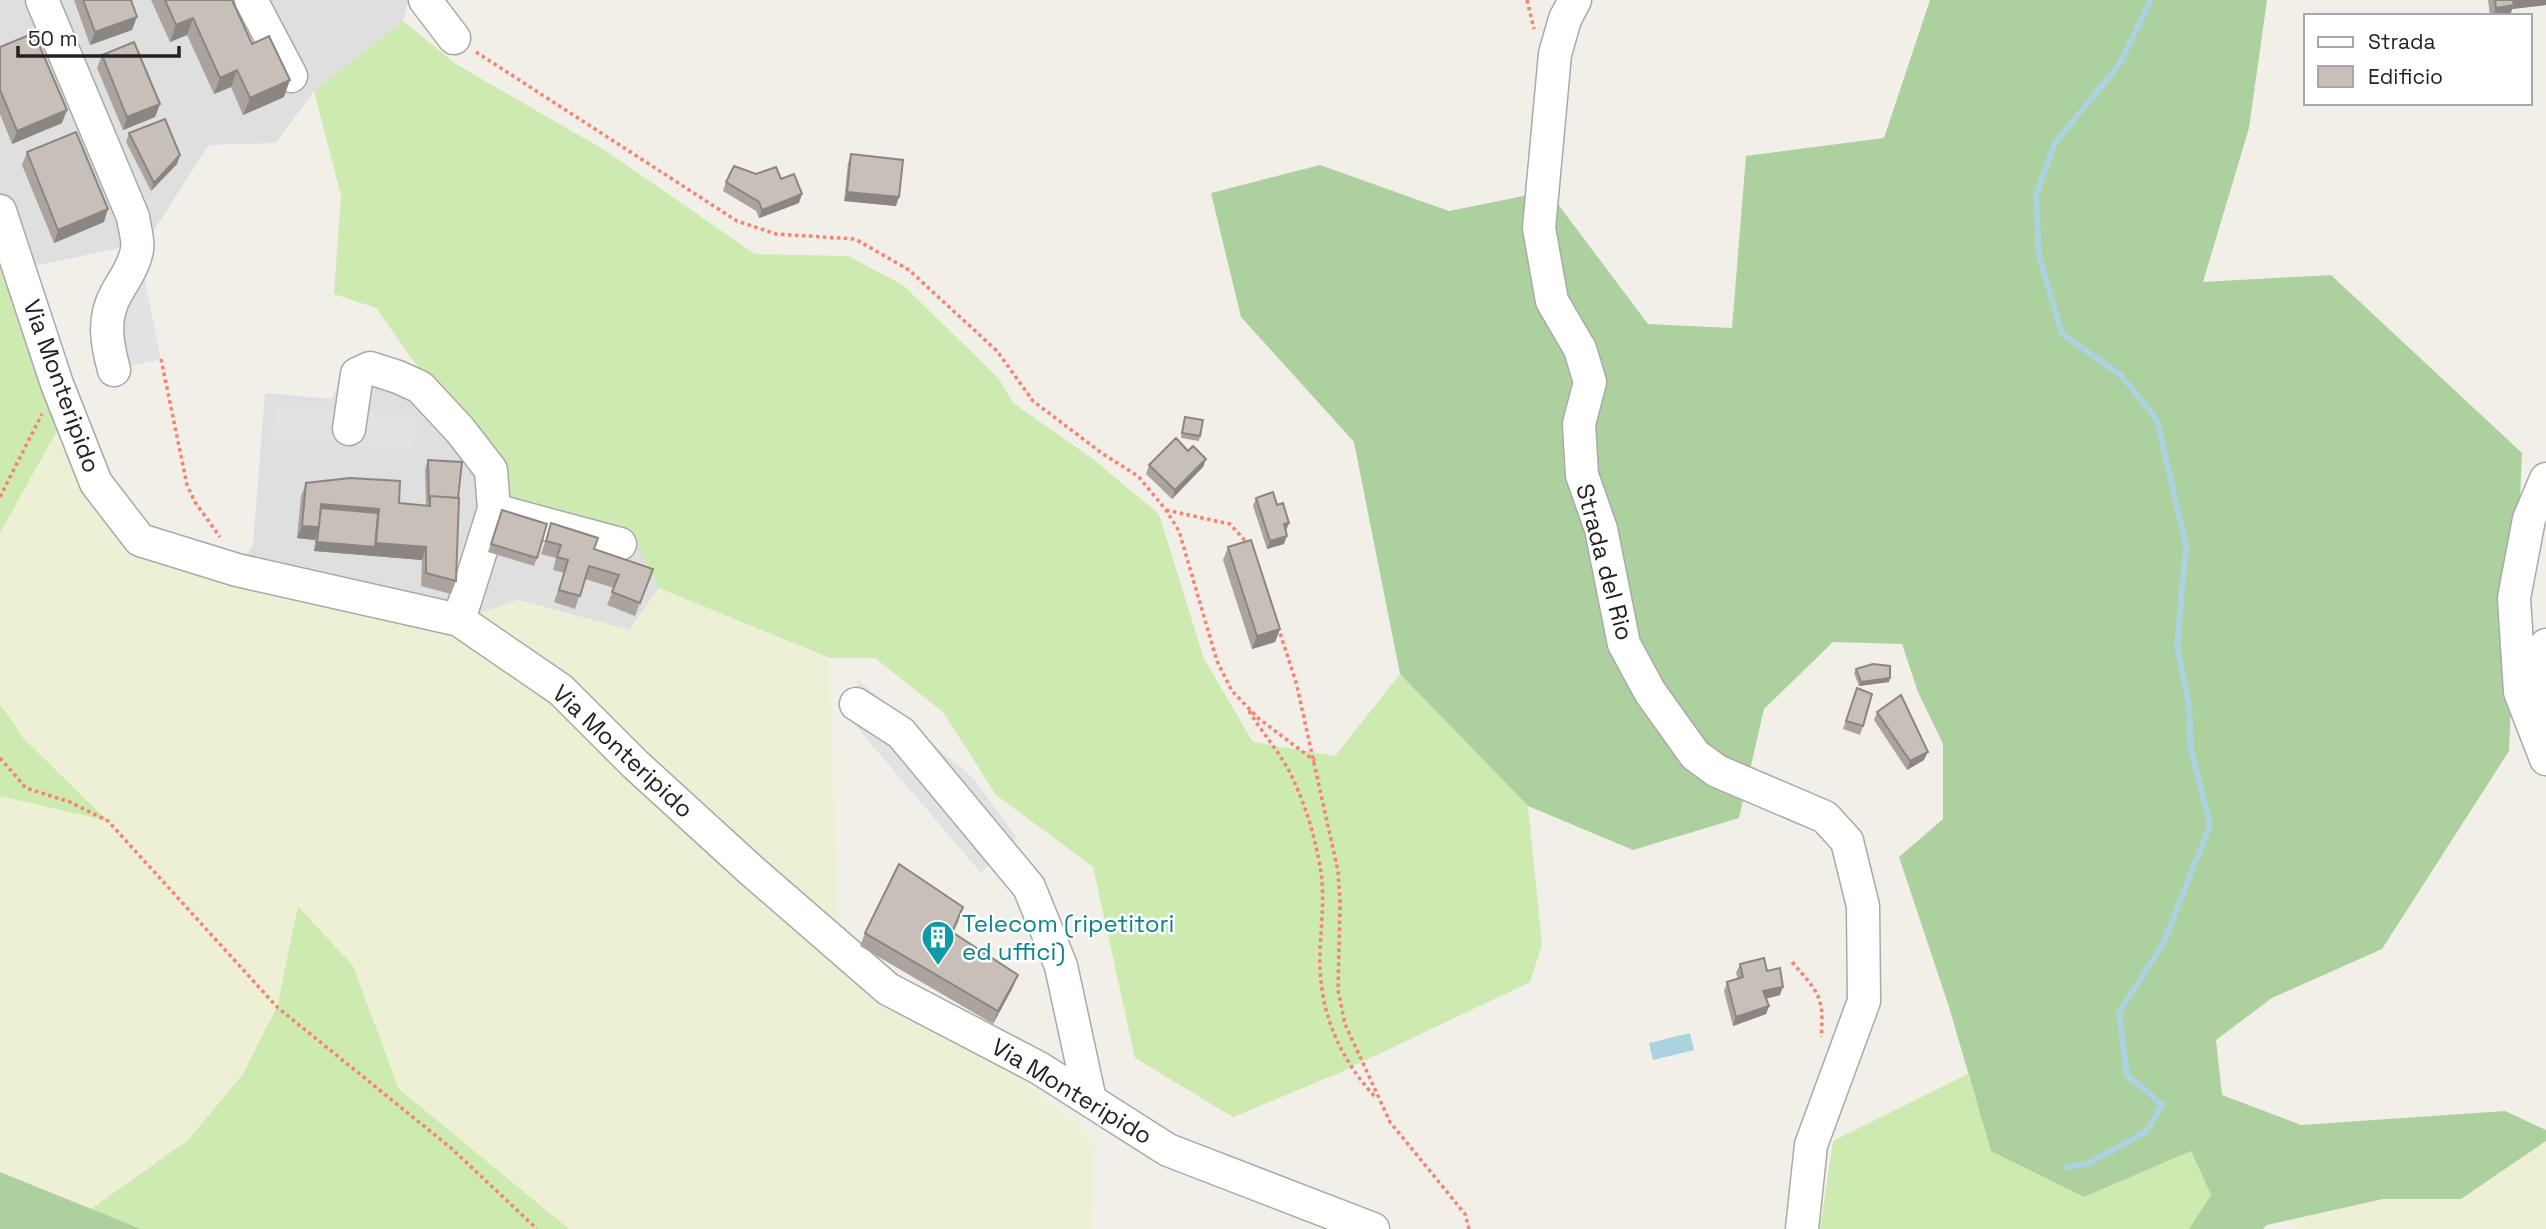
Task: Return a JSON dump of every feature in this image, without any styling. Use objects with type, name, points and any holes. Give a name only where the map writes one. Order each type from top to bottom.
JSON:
[{"type":"street","points":[[42,0],[133,217],[138,247],[130,272],[109,310],[108,348],[114,370]]},
{"type":"street","points":[[251,0],[291,76]]},
{"type":"street","points":[[425,0],[454,38]]},
{"type":"street","name":"Strada del Rio","points":[[1575,0],[1565,19],[1555,54],[1539,228],[1552,301],[1580,349],[1590,382],[1579,424],[1582,475],[1601,529],[1624,644],[1650,692],[1695,755],[1717,771],[1825,817],[1847,841],[1863,906],[1864,1000],[1811,1145],[1802,1229]]},
{"type":"street","name":"Via Monteripido","points":[[0,211],[57,384],[96,483],[140,540],[237,570],[460,620],[561,690],[636,765],[888,989],[1039,1068],[1168,1150],[1373,1229]]},
{"type":"street","points":[[349,429],[357,374],[370,368],[420,387],[460,430],[491,470],[494,509],[460,620]]},
{"type":"street","points":[[2546,480],[2529,519],[2514,598],[2520,692],[2546,759]]},
{"type":"street","points":[[494,509],[620,544]]},
{"type":"street","points":[[2546,645],[2540,708],[2546,742]]},
{"type":"street","points":[[856,704],[901,733],[1029,887],[1061,966],[1090,1100]]},
{"type":"path","points":[[454,38],[737,221],[776,234],[855,239],[909,270],[997,351],[1033,401],[1103,454],[1138,476],[1180,531],[1217,661],[1232,691],[1287,768],[1307,814],[1324,887],[1320,968],[1325,1004],[1344,1057],[1355,1075],[1380,1102]]},
{"type":"path","points":[[161,359],[187,485],[206,519],[222,539],[237,570]]},
{"type":"path","points":[[0,497],[57,384]]},
{"type":"path","points":[[1166,510],[1230,524],[1249,546]]},
{"type":"path","points":[[1275,618],[1296,682],[1338,871],[1338,990],[1345,1024],[1390,1122],[1465,1214],[1469,1229]]},
{"type":"path","points":[[1246,707],[1315,761]]},
{"type":"path","points":[[0,758],[26,788],[70,802],[108,821],[277,1007],[451,1148],[537,1229]]},
{"type":"path","points":[[1792,962],[1820,994],[1823,1021],[1821,1042]]},
{"type":"shaded area","points":[[0,0],[409,0],[403,21],[314,91],[276,143],[209,145],[146,242],[21,269],[0,214]]},
{"type":"shaded area","points":[[138,247],[161,359],[114,370],[108,348]]},
{"type":"shaded area","points":[[352,362],[499,456],[509,497],[630,532],[659,588],[629,630],[519,600],[459,620],[237,570],[253,545],[265,393],[331,399]]},
{"type":"shaded area","points":[[276,405],[415,417],[413,451],[273,437]]},
{"type":"shaded area","points":[[858,680],[974,779],[1017,838],[981,873],[854,724]]},
{"type":"green space","points":[[1930,0],[2267,0],[2249,128],[2203,282],[2331,275],[2522,453],[2509,751],[2382,949],[2272,998],[2216,1040],[2222,1095],[2301,1125],[2505,1111],[2546,1130],[2546,1141],[2461,1199],[2383,1199],[2267,1225],[2263,1229],[2189,1229],[2211,1195],[2191,1151],[2084,1197],[1991,1151],[1949,1007],[1899,857],[1943,819],[1943,744],[1918,692],[1902,644],[1833,642],[1764,709],[1739,818],[1633,850],[1528,806],[1400,674],[1354,442],[1241,317],[1211,193],[1320,165],[1449,211],[1548,191],[1648,324],[1732,328],[1746,156],[1884,138]]},
{"type":"green space","points":[[403,21],[456,64],[606,151],[755,254],[848,256],[903,285],[999,379],[1013,403],[1093,459],[1159,514],[1204,659],[1253,742],[1335,756],[1400,674],[1528,806],[1542,945],[1530,982],[1339,1073],[1233,1117],[1135,1058],[1093,867],[996,795],[943,712],[875,658],[830,658],[659,588],[629,532],[509,497],[499,456],[425,377],[376,308],[334,294],[341,196],[314,91]]},
{"type":"green space","points":[[0,221],[68,411],[0,533]]},
{"type":"green space","points":[[68,411],[140,540],[459,620],[518,600],[629,630],[659,588],[830,658],[840,969],[883,1002],[1007,1066],[1096,1140],[1091,1229],[569,1229],[399,1089],[353,966],[298,906],[277,1007],[243,1074],[188,1140],[91,1209],[0,1172],[0,796],[107,820],[23,738],[0,704],[0,533]]},
{"type":"green space","points":[[0,704],[23,738],[108,821],[0,796]]},
{"type":"green space","points":[[298,906],[353,966],[399,1089],[569,1229],[141,1229],[91,1209],[188,1140],[243,1074],[277,1007]]},
{"type":"green space","points":[[1968,1074],[1992,1151],[2084,1197],[2191,1151],[2211,1195],[2189,1229],[1820,1229],[1833,1141]]},
{"type":"green space","points":[[2546,1141],[2546,1229],[2297,1229],[2292,1219],[2383,1199],[2461,1199]]},
{"type":"green space","points":[[0,1172],[141,1229],[0,1229]]},
{"type":"water","points":[[1690,1033],[1694,1050],[1653,1060],[1649,1043]]},
{"type":"building","points":[[83,0],[131,0],[137,17],[95,32]]},
{"type":"building","points":[[165,0],[232,0],[252,44],[269,36],[290,80],[250,98],[237,70],[220,78],[193,18],[176,25]]},
{"type":"building","points":[[2495,0],[2513,0],[2514,5],[2496,8]]},
{"type":"building","points":[[34,33],[67,110],[17,131],[0,90],[0,47]]},
{"type":"building","points":[[134,42],[160,104],[127,117],[102,55]]},
{"type":"building","points":[[165,119],[180,155],[154,183],[129,133]]},
{"type":"building","points":[[76,132],[108,209],[58,230],[27,152]]},
{"type":"building","points":[[851,154],[903,160],[899,197],[847,192]]},
{"type":"building","points":[[734,166],[756,174],[776,167],[781,179],[794,174],[802,194],[762,210],[759,202],[726,182]]},
{"type":"building","points":[[1185,417],[1203,420],[1200,436],[1182,433]]},
{"type":"building","points":[[1176,438],[1188,451],[1193,446],[1206,459],[1175,490],[1149,465]]},
{"type":"building","points":[[428,460],[462,462],[458,498],[430,496],[429,501]]},
{"type":"building","points":[[350,478],[400,481],[399,503],[430,506],[430,496],[459,498],[456,581],[426,573],[426,547],[376,543],[379,509],[321,504],[319,527],[302,526],[306,483]]},
{"type":"building","points":[[1273,492],[1277,505],[1283,503],[1289,523],[1284,524],[1287,536],[1270,541],[1256,498]]},
{"type":"building","points":[[321,508],[378,513],[375,547],[317,542]]},
{"type":"building","points":[[502,510],[547,524],[537,558],[491,544]]},
{"type":"building","points":[[551,523],[598,538],[594,549],[653,569],[640,603],[612,592],[619,575],[589,566],[580,596],[559,590],[568,560],[557,557],[561,545],[546,541]]},
{"type":"building","points":[[1251,540],[1280,629],[1257,636],[1228,547]]},
{"type":"building","points":[[1873,664],[1890,666],[1890,678],[1861,682],[1856,669]]},
{"type":"building","points":[[1857,688],[1872,694],[1863,726],[1846,721]]},
{"type":"building","points":[[1901,695],[1928,752],[1910,761],[1877,712]]},
{"type":"building","name":"Telecom (ripetitori ed uffici)","points":[[899,864],[963,907],[952,932],[1018,975],[998,1011],[865,933]]},
{"type":"building","points":[[1764,958],[1767,971],[1780,968],[1783,987],[1763,991],[1769,1006],[1736,1017],[1727,982],[1743,977],[1740,964]]},
{"type":"waterway","points":[[2067,1167],[2087,1164],[2147,1131],[2162,1104],[2127,1075],[2119,1013],[2164,942],[2210,825],[2191,749],[2189,705],[2177,646],[2186,546],[2157,420],[2121,375],[2062,334],[2039,256],[2036,195],[2055,143],[2119,65],[2151,0]]},
{"type":"place","name":"Telecom (ripetitori ed uffici)","points":[[938,967]]}]
